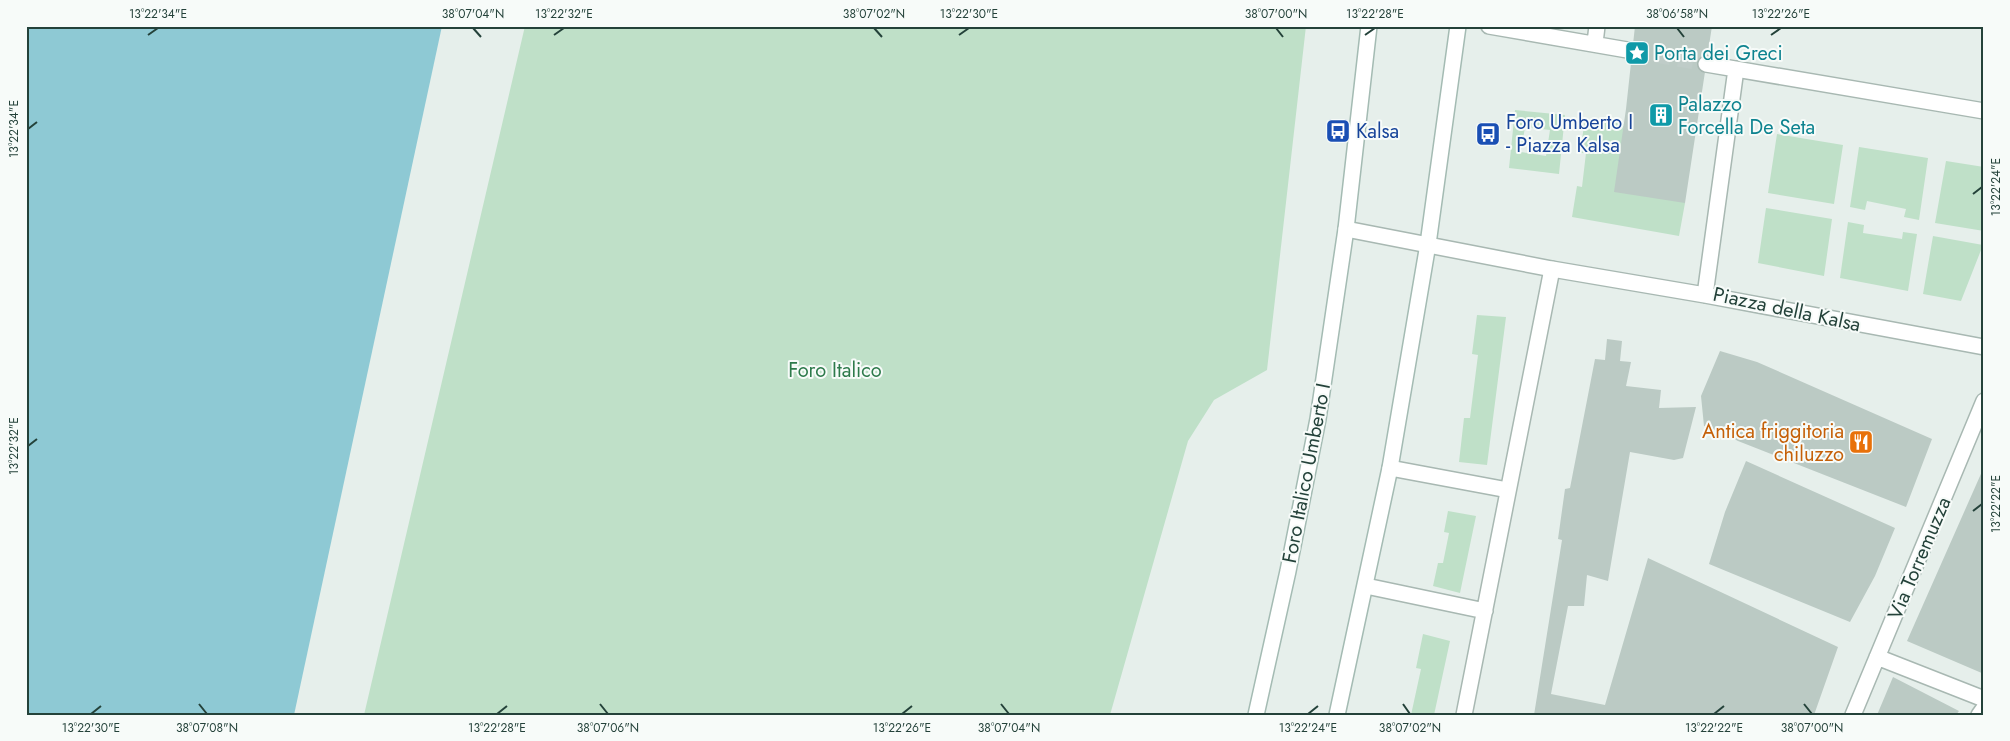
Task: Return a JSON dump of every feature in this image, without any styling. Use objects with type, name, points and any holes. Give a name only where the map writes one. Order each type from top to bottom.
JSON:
[{"type":"street","name":"Foro Italico Umberto I","points":[[1256,715],[1288,571],[1318,419],[1346,229],[1369,26]]},
{"type":"street","points":[[1337,715],[1390,468],[1428,244],[1458,26]]},
{"type":"street","points":[[1489,26],[1633,50]]},
{"type":"street","points":[[1594,43],[1596,26]]},
{"type":"street","points":[[1706,64],[1984,111]]},
{"type":"street","name":"Piazza della Kalsa","points":[[1736,69],[1705,295],[1984,347]]},
{"type":"street","points":[[1346,229],[1552,270],[1705,295]]},
{"type":"street","points":[[1464,715],[1552,270]]},
{"type":"street","name":"Via Torremuzza","points":[[1853,715],[1979,426],[1984,401]]},
{"type":"street","points":[[1390,468],[1508,490]]},
{"type":"street","points":[[1366,586],[1485,611]]},
{"type":"street","points":[[1877,657],[1984,700]]},
{"type":"street","points":[[1979,715],[1984,708]]},
{"type":"green space","name":"Foro Italico","points":[[525,26],[1306,26],[1267,370],[1214,400],[1188,441],[1110,715],[364,715]]},
{"type":"green space","points":[[1515,110],[1565,115],[1559,174],[1509,168]],"holes":[[[1525,127],[1550,130],[1546,156],[1521,152]]]},
{"type":"green space","points":[[1585,119],[1624,124],[1685,203],[1679,236],[1572,217],[1577,186],[1582,187],[1586,153],[1580,153]]},
{"type":"green space","points":[[1777,134],[1843,145],[1834,204],[1768,193]]},
{"type":"green space","points":[[1859,147],[1928,158],[1919,220],[1904,217],[1906,209],[1867,201],[1865,210],[1850,207]]},
{"type":"green space","points":[[1946,161],[1984,167],[1984,231],[1935,223]]},
{"type":"green space","points":[[1766,208],[1832,219],[1824,276],[1758,263]]},
{"type":"green space","points":[[1848,222],[1864,225],[1863,233],[1902,239],[1903,232],[1917,234],[1908,291],[1840,278]]},
{"type":"green space","points":[[1933,236],[1983,245],[1961,301],[1923,294]]},
{"type":"green space","points":[[1477,315],[1506,317],[1487,465],[1459,462],[1464,418],[1470,418],[1478,355],[1472,354]]},
{"type":"green space","points":[[1448,511],[1476,516],[1460,593],[1433,586],[1438,563],[1443,563],[1449,533],[1444,532]]},
{"type":"green space","points":[[1423,634],[1450,641],[1434,715],[1411,715],[1421,669],[1416,668]]},
{"type":"water","points":[[26,26],[442,26],[294,715],[26,715]]},
{"type":"building","name":"Palazzo Forcella De Seta","points":[[1635,26],[1712,26],[1685,203],[1614,192]]},
{"type":"building","points":[[1607,339],[1622,341],[1620,361],[1631,362],[1626,386],[1661,390],[1659,408],[1696,407],[1683,458],[1674,460],[1630,452],[1608,581],[1587,575],[1584,606],[1568,606],[1551,694],[1605,705],[1648,558],[1838,647],[1814,715],[1534,715],[1562,540],[1558,539],[1565,489],[1570,488],[1595,359],[1605,360]]},
{"type":"building","points":[[1720,351],[1757,362],[1932,439],[1906,507],[1704,426],[1701,396]]},
{"type":"building","points":[[1746,461],[1895,528],[1875,576],[1850,622],[1709,564],[1725,512]]},
{"type":"building","points":[[1984,467],[1984,674],[1907,641]]},
{"type":"building","points":[[1893,677],[1959,711],[1956,715],[1877,715]]},
{"type":"tunnel","points":[[1633,51],[1706,64]]},
{"type":"place","name":"Porta dei Greci","points":[[1637,53]]},
{"type":"place","name":"Palazzo Forcella De Seta","points":[[1661,115]]},
{"type":"place","name":"Kalsa","points":[[1338,131]]},
{"type":"place","name":"Foro Umberto I - Piazza Kalsa","points":[[1488,134]]},
{"type":"place","name":"Antica friggitoria chiluzzo","points":[[1861,442]]}]
